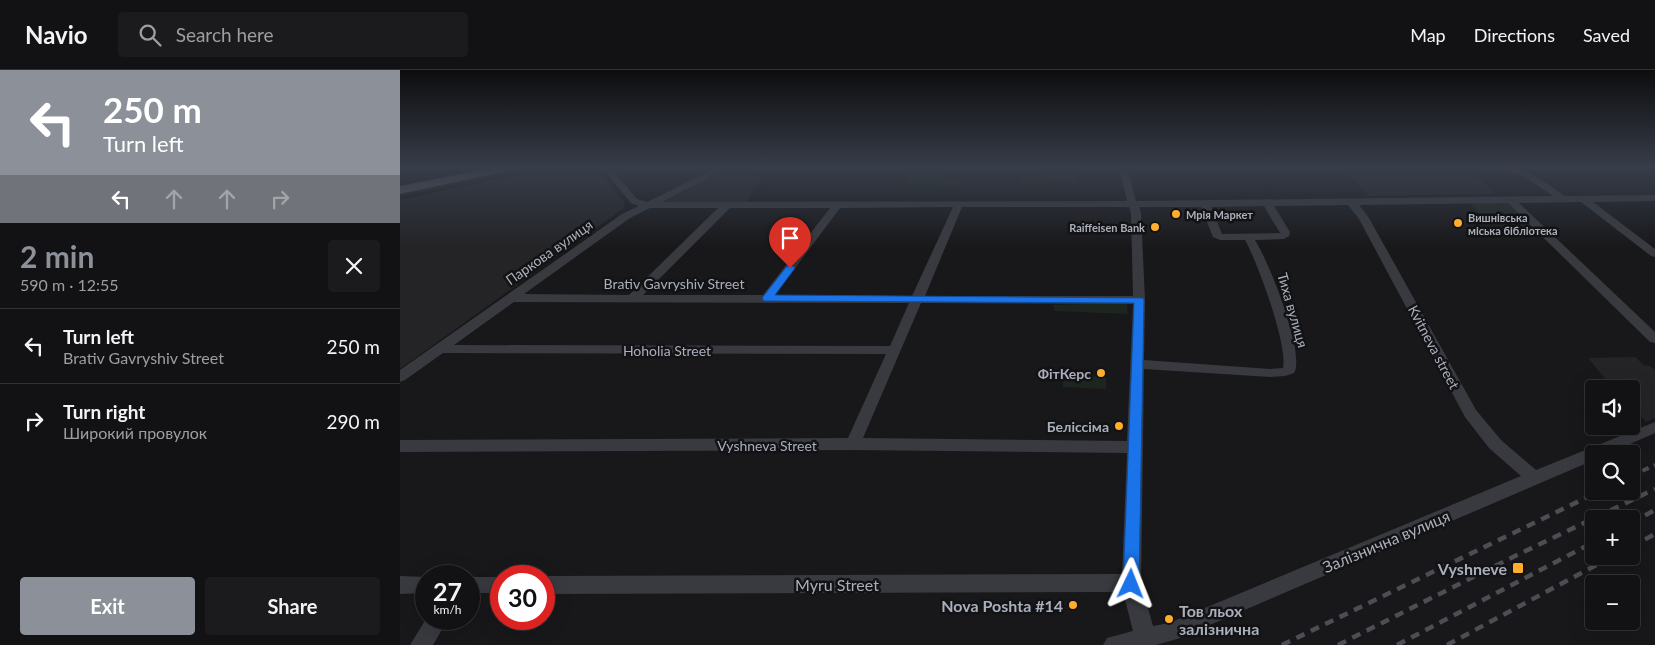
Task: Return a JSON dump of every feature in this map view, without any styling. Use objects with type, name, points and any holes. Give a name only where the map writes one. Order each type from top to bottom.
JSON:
[{"type":"street","points":[[628,194],[634,201],[647,206],[1205,204],[1655,198]]},
{"type":"street","name":"Паркова вулиця","points":[[400,377],[626,216],[671,194]]},
{"type":"street","points":[[1130,194],[1136,212],[1139,300],[1131,584],[1145,637]]},
{"type":"street","points":[[1555,194],[1564,200]]},
{"type":"street","points":[[1583,199],[1655,254]]},
{"type":"street","points":[[1511,200],[1655,338]]},
{"type":"street","name":"Kvitneva street","points":[[1351,202],[1364,218],[1470,413],[1495,444],[1534,478]]},
{"type":"street","points":[[1205,204],[1217,235],[1220,237],[1284,236],[1285,232],[1267,203]]},
{"type":"street","points":[[854,444],[959,204]]},
{"type":"street","points":[[767,298],[837,205]]},
{"type":"street","points":[[633,298],[726,206]]},
{"type":"street","name":"Тиха вулиця","points":[[1137,364],[1270,373],[1289,370],[1291,361],[1288,347],[1264,268],[1249,238]]},
{"type":"street","name":"Brativ Gavryshiv Street","points":[[510,298],[1139,300]]},
{"type":"street","name":"Hoholia Street","points":[[439,349],[896,350]]},
{"type":"street","name":"Залізнична вулиця","points":[[1114,645],[1170,632],[1655,426]]},
{"type":"street","name":"Vyshneva Street","points":[[400,446],[854,444],[1135,447]]},
{"type":"street","name":"Myru Street","points":[[555,585],[1131,584]]},
{"type":"street","points":[[400,585],[415,585]]},
{"type":"street","points":[[421,645],[431,630]]},
{"type":"shaded area","points":[[401,194],[415,194],[400,197]]},
{"type":"shaded area","points":[[429,194],[617,194],[624,202],[624,208],[400,369],[400,200]]},
{"type":"shaded area","points":[[676,194],[751,194],[745,203],[661,202]]},
{"type":"shaded area","points":[[1367,194],[1496,194],[1369,196]]},
{"type":"shaded area","points":[[1469,203],[1510,203],[1533,226],[1493,225]]},
{"type":"shaded area","points":[[1127,303],[1128,314],[1055,311],[1053,305]]},
{"type":"shaded area","points":[[1635,357],[1644,365],[1650,366],[1655,370],[1655,418],[1646,422],[1640,416],[1640,380],[1606,380],[1588,358]]},
{"type":"shaded area","points":[[1063,375],[1106,377],[1106,389],[1063,387]]},
{"type":"railway","points":[[1640,472],[1655,465]]},
{"type":"railway","points":[[1338,645],[1515,556],[1655,489]]},
{"type":"railway","points":[[1282,645],[1585,498]]},
{"type":"railway","points":[[1640,518],[1655,510]]},
{"type":"railway","points":[[1640,542],[1655,534]]},
{"type":"railway","points":[[1397,645],[1585,547]]},
{"type":"railway","points":[[1447,645],[1596,565]]},
{"type":"place","name":"Мрія Маркет","points":[[1176,214]]},
{"type":"place","name":"Вишнівська міська бібліотека","points":[[1458,223]]},
{"type":"place","name":"Raiffeisen Bank","points":[[1155,227]]},
{"type":"place","name":"ФітКерс","points":[[1101,373]]},
{"type":"place","name":"Беліссіма","points":[[1119,426]]},
{"type":"place","name":"Vyshneve","points":[[1518,568]]},
{"type":"place","name":"Nova Poshta #14","points":[[1073,605]]},
{"type":"place","name":"Тов льох залізнична","points":[[1169,619]]},
{"type":"route","points":[[790,268],[767,298],[1139,300],[1131,584]]}]
